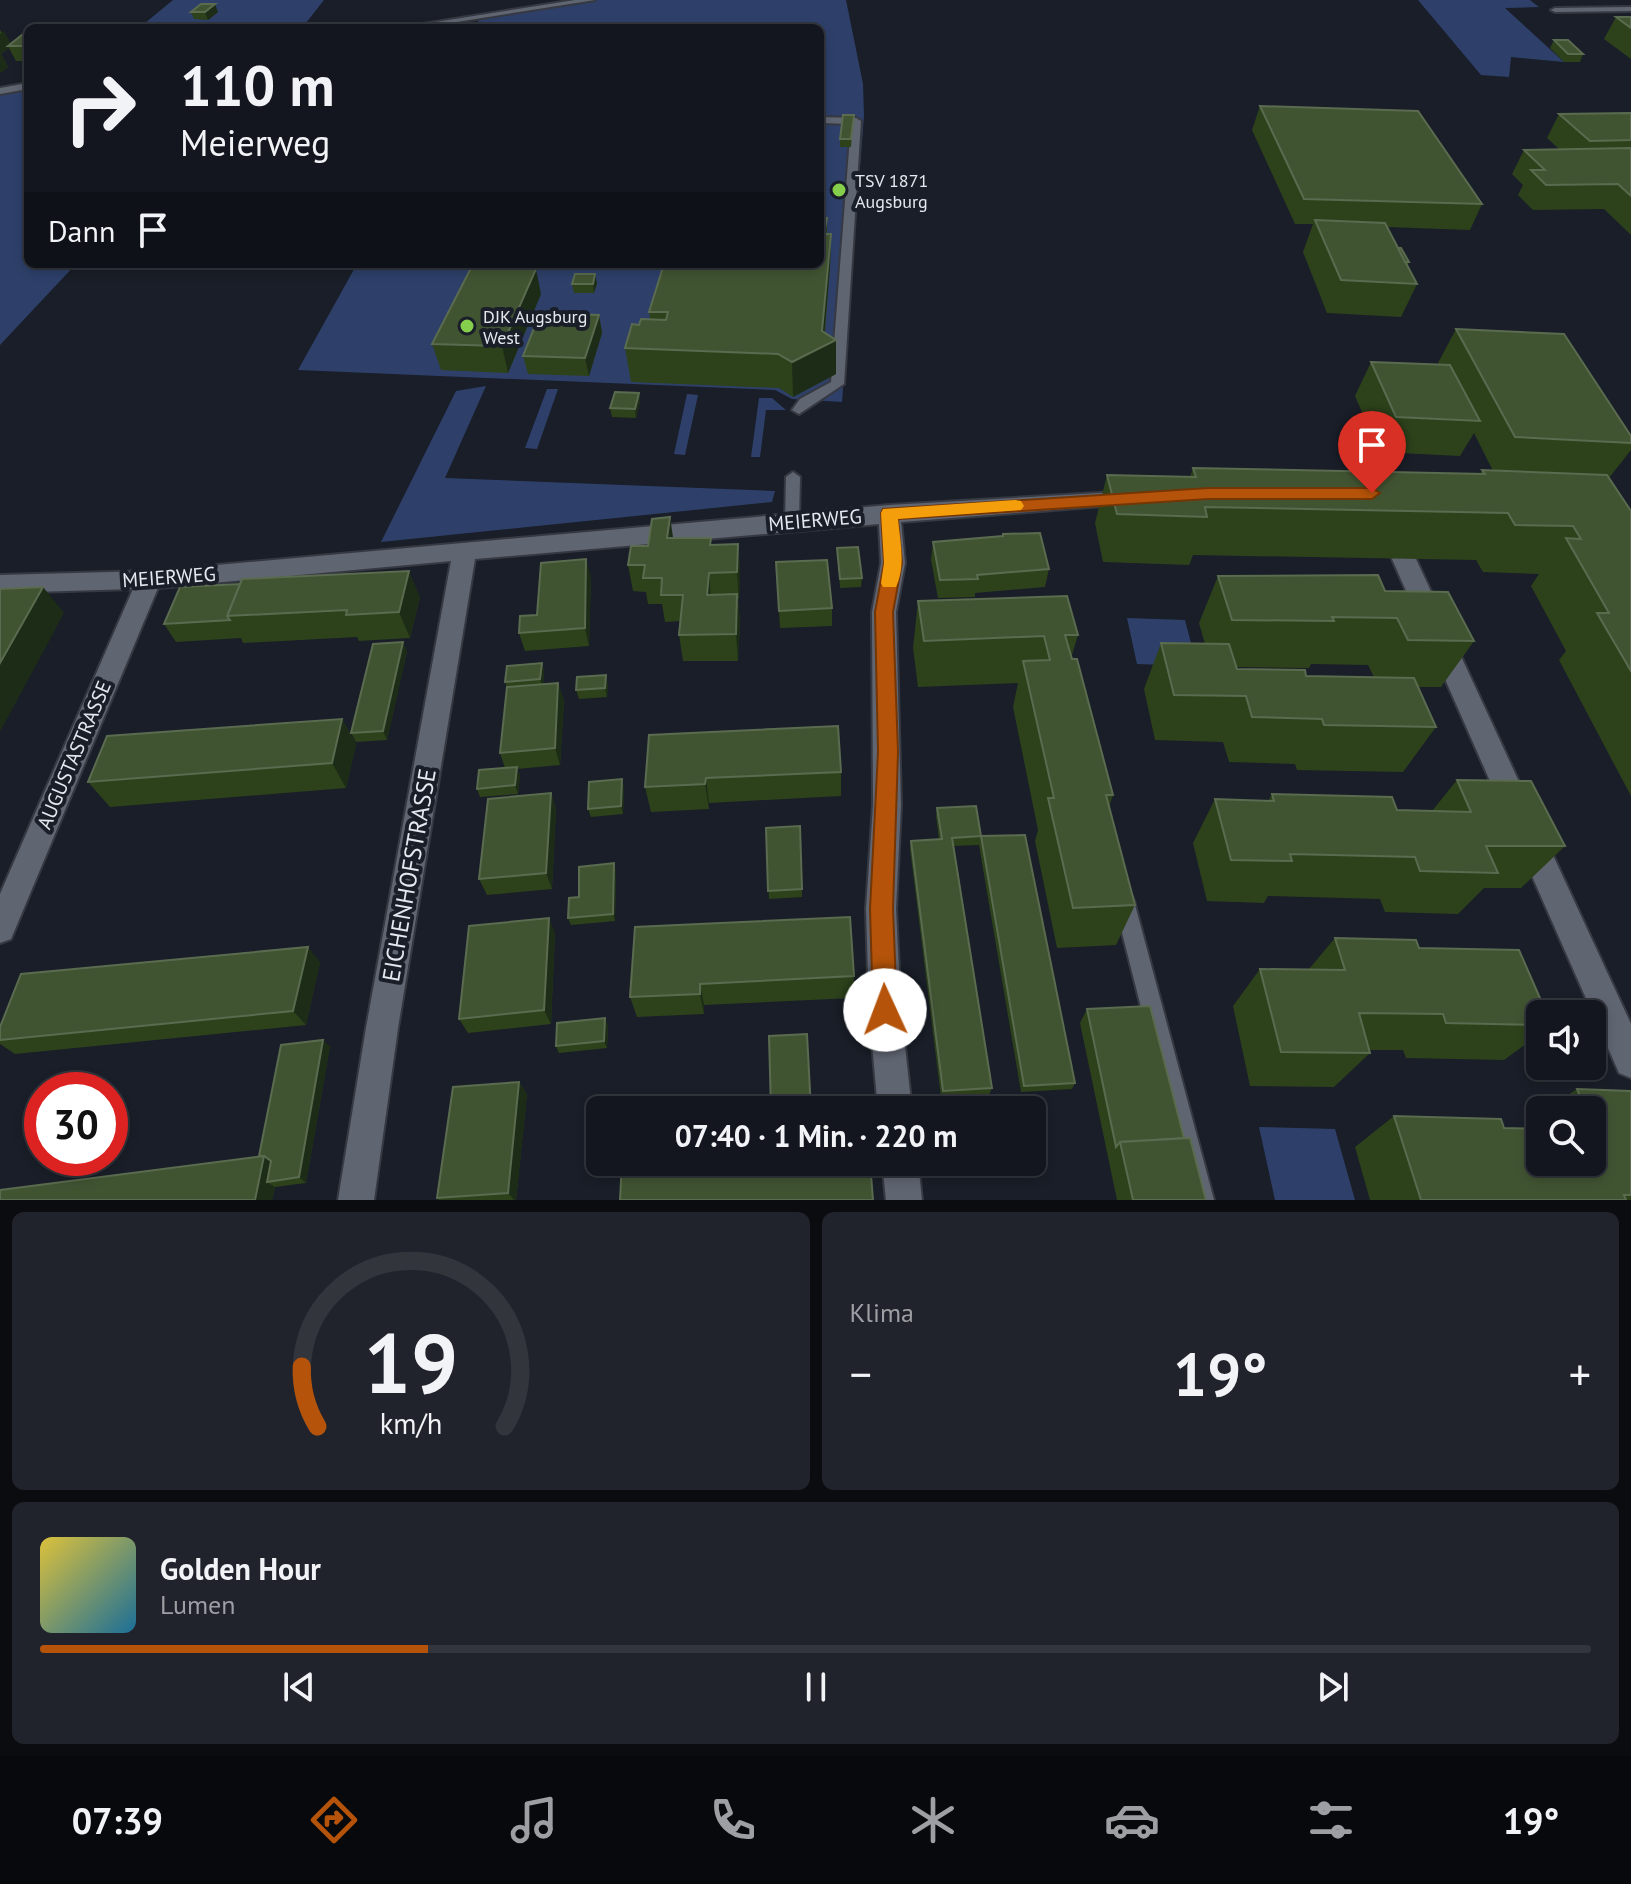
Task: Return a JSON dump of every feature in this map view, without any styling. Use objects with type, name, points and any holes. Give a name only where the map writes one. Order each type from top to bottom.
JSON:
[{"type":"street","name":"MEIERWEG","points":[[0,584],[149,580],[889,513],[1149,497]]},
{"type":"street","points":[[889,513],[893,563],[884,612],[888,752],[881,909],[885,1010],[894,1096]]},
{"type":"street","name":"EICHENHOFSTRASSE","points":[[356,1200],[382,1028],[465,550]]},
{"type":"street","points":[[1404,559],[1631,1061]]},
{"type":"street","name":"AUGUSTASTRASSE","points":[[0,929],[149,580]]},
{"type":"street","points":[[901,1176],[904,1200]]},
{"type":"lane","points":[[429,24],[591,0]]},
{"type":"lane","points":[[1555,10],[1631,9]]},
{"type":"lane","points":[[0,91],[24,87]]},
{"type":"lane","points":[[799,410],[805,402],[837,384],[856,121],[824,120]]},
{"type":"lane","points":[[792,522],[793,477]]},
{"type":"lane","points":[[1119,883],[1202,1200]]},
{"type":"shaded area","points":[[173,0],[324,0],[305,24],[144,24]]},
{"type":"shaded area","points":[[592,0],[846,0],[863,84],[864,116],[842,402],[792,399],[775,390],[298,370],[355,268],[824,268],[824,24],[476,24],[480,18]]},
{"type":"shaded area","points":[[1418,0],[1530,0],[1539,7],[1505,8],[1564,62],[1511,57],[1509,77],[1481,75]]},
{"type":"shaded area","points":[[24,90],[24,268],[72,268],[0,345],[0,95]]},
{"type":"shaded area","points":[[486,386],[445,478],[775,491],[772,502],[381,542],[456,391]]},
{"type":"shaded area","points":[[547,389],[558,389],[537,449],[525,448]]},
{"type":"shaded area","points":[[687,394],[698,395],[685,455],[674,454]]},
{"type":"shaded area","points":[[759,398],[772,398],[786,410],[766,410],[760,457],[751,457]]},
{"type":"shaded area","points":[[1127,618],[1185,620],[1197,666],[1137,664]]},
{"type":"shaded area","points":[[1259,1127],[1335,1129],[1355,1200],[1275,1200]]},
{"type":"building","points":[[201,4],[215,4],[205,12],[191,12]]},
{"type":"building","points":[[1616,17],[1631,17],[1631,28]]},
{"type":"building","points":[[24,33],[24,46],[8,46]]},
{"type":"building","points":[[1554,40],[1568,40],[1583,54],[1568,54]]},
{"type":"building","points":[[1260,106],[1418,111],[1482,204],[1304,199]]},
{"type":"building","points":[[1631,113],[1631,140],[1590,141],[1559,114]]},
{"type":"building","points":[[843,115],[854,115],[851,139],[840,139]]},
{"type":"building","points":[[1631,148],[1631,196],[1618,184],[1546,185],[1531,170],[1545,170],[1524,150]]},
{"type":"building","points":[[1315,220],[1385,223],[1417,284],[1341,280]]},
{"type":"building","points":[[824,234],[831,234],[822,331],[836,340],[792,362],[778,354],[625,348],[632,324],[639,325],[641,319],[666,320],[668,312],[649,312],[663,268],[824,268]]},
{"type":"building","points":[[1398,248],[1401,248],[1409,262],[1405,262]]},
{"type":"building","points":[[471,268],[536,269],[502,346],[432,344]]},
{"type":"building","points":[[575,274],[595,274],[593,284],[572,284]]},
{"type":"building","points":[[540,313],[599,315],[585,358],[523,356]]},
{"type":"building","points":[[1456,329],[1564,334],[1631,436],[1631,443],[1515,437]]},
{"type":"building","points":[[1371,362],[1450,365],[1480,421],[1396,417]]},
{"type":"building","points":[[615,392],[639,393],[635,409],[610,408]]},
{"type":"building","points":[[1193,468],[1485,474],[1482,470],[1607,475],[1631,511],[1631,671],[1597,613],[1609,613],[1566,538],[1581,539],[1573,526],[1515,525],[1508,513],[1205,507],[1207,517],[1117,514],[1107,475],[1196,477]]},
{"type":"building","points":[[670,517],[667,538],[711,538],[710,545],[738,544],[737,572],[709,573],[707,595],[737,594],[736,634],[679,635],[683,595],[661,595],[662,578],[643,578],[645,565],[628,565],[631,546],[648,546],[652,519]]},
{"type":"building","points":[[1040,533],[1049,569],[977,575],[978,579],[940,580],[933,542]]},
{"type":"building","points":[[858,547],[862,578],[840,579],[837,548]]},
{"type":"building","points":[[586,559],[585,628],[519,633],[520,616],[537,615],[541,563]]},
{"type":"building","points":[[827,560],[832,608],[779,611],[776,562]]},
{"type":"building","points":[[409,571],[399,612],[346,615],[347,610],[227,616],[242,579]]},
{"type":"building","points":[[1378,575],[1385,591],[1448,592],[1474,641],[1408,640],[1397,618],[1232,620],[1218,576]]},
{"type":"building","points":[[240,584],[227,616],[230,620],[164,624],[180,587]]},
{"type":"building","points":[[43,587],[0,663],[0,589]]},
{"type":"building","points":[[1067,596],[1078,635],[1065,635],[1072,659],[1077,659],[1113,795],[1106,795],[1135,905],[1073,908],[1048,798],[1054,798],[1023,661],[1050,660],[1044,636],[924,641],[918,601]]},
{"type":"building","points":[[403,642],[383,731],[351,733],[373,644]]},
{"type":"building","points":[[1161,643],[1229,644],[1237,669],[1305,670],[1306,676],[1414,678],[1436,727],[1324,725],[1322,719],[1252,717],[1246,696],[1174,695]]},
{"type":"building","points":[[542,663],[540,679],[505,682],[507,666]]},
{"type":"building","points":[[606,675],[605,688],[576,690],[577,677]]},
{"type":"building","points":[[558,683],[555,748],[500,753],[507,687]]},
{"type":"building","points":[[342,719],[332,763],[88,782],[107,736]]},
{"type":"building","points":[[838,726],[841,772],[706,778],[705,784],[645,787],[649,735]]},
{"type":"building","points":[[517,767],[515,785],[477,789],[479,770]]},
{"type":"building","points":[[622,779],[621,806],[588,809],[589,782]]},
{"type":"building","points":[[1457,780],[1531,781],[1565,846],[1486,846],[1498,873],[1420,871],[1415,857],[1290,854],[1292,861],[1231,860],[1215,799],[1274,801],[1272,794],[1392,797],[1397,810],[1471,812]]},
{"type":"building","points":[[551,793],[546,873],[479,879],[488,799]]},
{"type":"building","points":[[976,806],[981,836],[952,838],[992,1088],[943,1091],[911,841],[942,839],[937,808]]},
{"type":"building","points":[[800,826],[802,889],[768,891],[766,828]]},
{"type":"building","points":[[1025,835],[1075,1083],[1024,1086],[981,836]]},
{"type":"building","points":[[614,863],[613,914],[568,918],[569,898],[579,897],[579,867]]},
{"type":"building","points":[[850,917],[854,976],[700,984],[700,994],[630,997],[635,927]]},
{"type":"building","points":[[549,918],[544,1010],[459,1019],[469,926]]},
{"type":"building","points":[[1335,938],[1416,940],[1419,948],[1519,950],[1541,1000],[1526,1000],[1526,1025],[1446,1023],[1443,1014],[1359,1013],[1370,1053],[1281,1052],[1260,969],[1345,970]]},
{"type":"building","points":[[308,947],[293,1011],[0,1040],[0,1027],[21,974]]},
{"type":"building","points":[[1150,1006],[1184,1138],[1120,1142],[1116,1147],[1087,1009]]},
{"type":"building","points":[[605,1018],[604,1041],[556,1046],[557,1023]]},
{"type":"building","points":[[807,1034],[810,1096],[771,1096],[769,1036]]},
{"type":"building","points":[[323,1040],[299,1177],[267,1182],[271,1161],[259,1156],[281,1045]]},
{"type":"building","points":[[519,1082],[508,1193],[437,1198],[453,1087]]},
{"type":"building","points":[[1577,1089],[1631,1091],[1631,1195],[1624,1195],[1626,1200],[1421,1200],[1394,1116],[1501,1119],[1504,1128],[1526,1129],[1526,1176],[1606,1176],[1606,1096],[1580,1096]]},
{"type":"building","points":[[1190,1138],[1206,1200],[1133,1200],[1120,1142]]},
{"type":"building","points":[[264,1156],[255,1200],[0,1200],[0,1190],[128,1176],[128,1174]]},
{"type":"building","points":[[621,1176],[871,1176],[873,1200],[620,1200]]},
{"type":"slow traffic","points":[[890,583],[893,563],[889,513],[1015,506]]},
{"type":"place","name":"TSV 1871 Augsburg","points":[[839,190]]},
{"type":"place","name":"DJK Augsburg West","points":[[467,326]]},
{"type":"route","points":[[885,1010],[881,909],[888,752],[884,612],[893,563],[889,513],[1208,494],[1372,493]]}]
